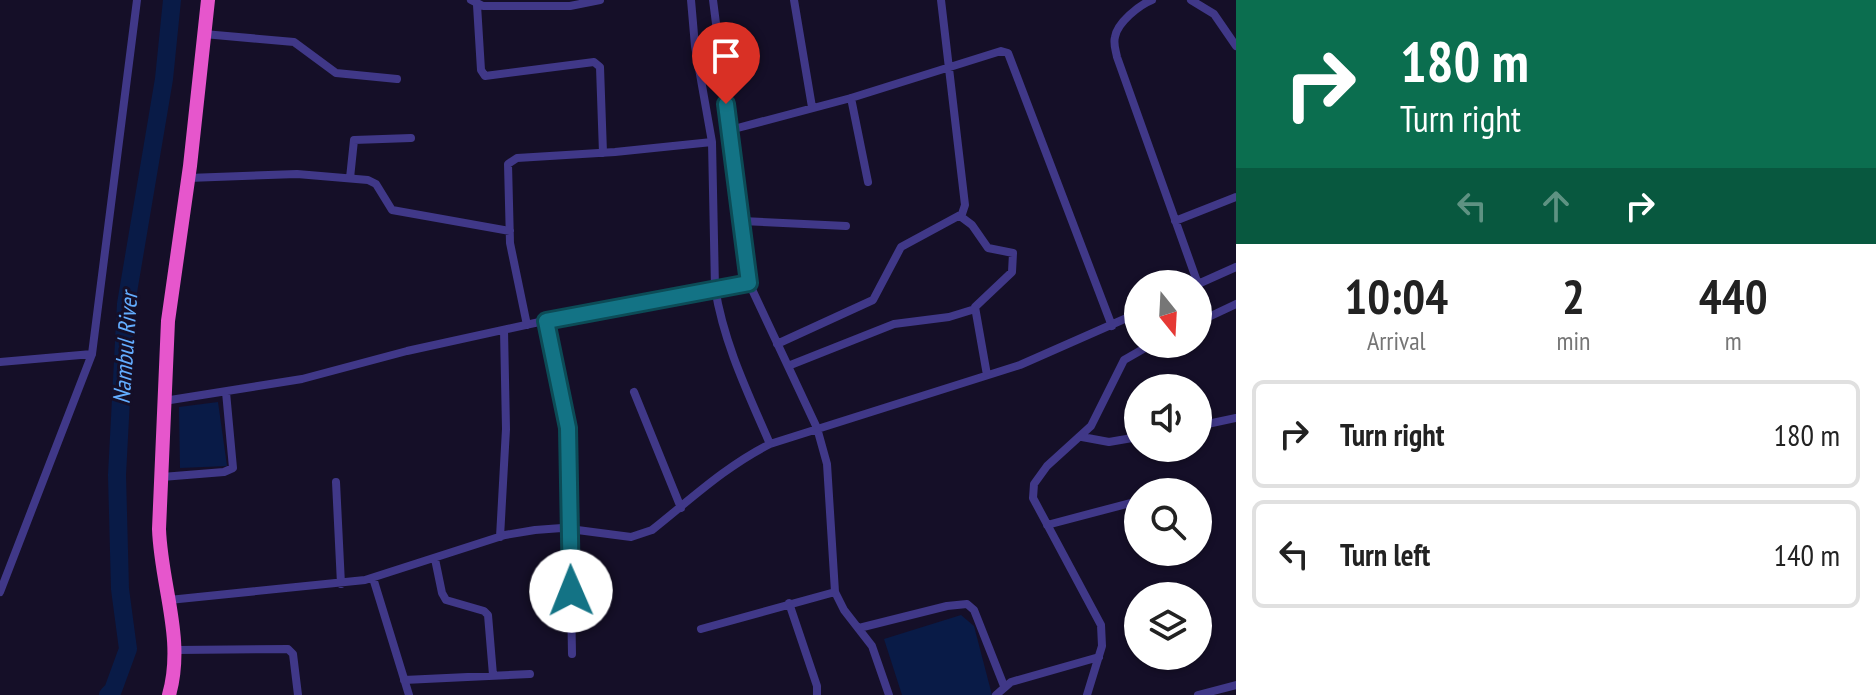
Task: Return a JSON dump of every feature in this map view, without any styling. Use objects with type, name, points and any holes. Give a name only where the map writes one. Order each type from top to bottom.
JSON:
[{"type":"highway","points":[[169,695],[176,650],[160,554],[170,293],[188,178],[208,0]]},
{"type":"street","points":[[0,592],[92,354],[137,0]]},
{"type":"street","points":[[600,0],[563,6],[474,2],[481,70],[485,76],[594,62],[600,67],[603,153]]},
{"type":"street","points":[[691,0],[695,46],[712,142],[715,288],[726,340],[770,444]]},
{"type":"street","points":[[713,0],[749,283],[817,428],[830,482],[831,570],[835,592],[875,653],[889,695]]},
{"type":"street","points":[[794,0],[812,107]]},
{"type":"street","points":[[777,344],[870,302],[876,297],[901,247],[960,216],[965,205],[941,0]]},
{"type":"street","points":[[1152,0],[1144,3],[1119,27],[1114,41],[1193,270]]},
{"type":"street","points":[[1191,0],[1204,5],[1214,14],[1236,46]]},
{"type":"street","points":[[204,34],[294,42],[336,73],[397,79]]},
{"type":"street","points":[[730,130],[851,98],[1001,51],[1010,56],[1112,326]]},
{"type":"street","points":[[851,98],[868,182]]},
{"type":"street","points":[[350,178],[354,140],[411,138]]},
{"type":"street","points":[[527,325],[510,231],[507,168],[512,160],[712,142]]},
{"type":"street","points":[[188,178],[297,174],[375,182],[392,210],[510,231]]},
{"type":"street","points":[[1175,221],[1236,197]]},
{"type":"street","points":[[788,366],[894,324],[949,317],[975,309],[1012,272],[1013,253],[988,248],[972,225],[960,216]]},
{"type":"street","points":[[742,221],[846,226]]},
{"type":"street","points":[[1212,278],[1236,267]]},
{"type":"street","points":[[164,401],[338,371],[407,351],[527,325],[749,283]]},
{"type":"street","points":[[1212,315],[1236,304]]},
{"type":"street","points":[[975,309],[987,375]]},
{"type":"street","points":[[169,600],[341,584],[373,578],[500,537],[535,530],[569,529],[640,536],[681,508],[722,472],[770,444],[1044,356],[1124,320]]},
{"type":"street","points":[[546,321],[568,428],[572,654]]},
{"type":"street","points":[[500,537],[506,429],[504,330]]},
{"type":"street","points":[[0,362],[92,354]]},
{"type":"street","points":[[1087,695],[1103,636],[1096,611],[1033,498],[1034,484],[1047,466],[1082,437],[1100,412],[1128,358]]},
{"type":"street","points":[[162,477],[224,472],[233,468],[226,392]]},
{"type":"street","points":[[634,392],[681,508]]},
{"type":"street","points":[[1212,423],[1236,418]]},
{"type":"street","points":[[1082,437],[1109,442],[1124,439]]},
{"type":"street","points":[[336,482],[341,584]]},
{"type":"street","points":[[1047,525],[1124,505]]},
{"type":"street","points":[[435,559],[446,600],[484,611],[488,615],[493,675]]},
{"type":"street","points":[[373,578],[409,695]]},
{"type":"street","points":[[701,629],[835,592]]},
{"type":"street","points":[[794,602],[817,695]]},
{"type":"street","points":[[859,628],[967,604],[974,610],[1004,686]]},
{"type":"street","points":[[176,650],[288,649],[293,654],[298,695]]},
{"type":"street","points":[[996,695],[1004,686],[1099,657]]},
{"type":"street","points":[[404,680],[530,674]]},
{"type":"street","points":[[1198,695],[1236,685]]},
{"type":"water","points":[[218,402],[227,466],[180,468],[179,407]]},
{"type":"water","points":[[961,615],[974,626],[992,695],[902,695],[884,639]]},
{"type":"waterway","name":"Nambul River","points":[[108,695],[113,690],[128,649],[120,589],[117,475],[126,304],[164,79],[172,0]]},
{"type":"route","points":[[571,591],[567,417],[546,321],[749,283],[726,104]]}]
